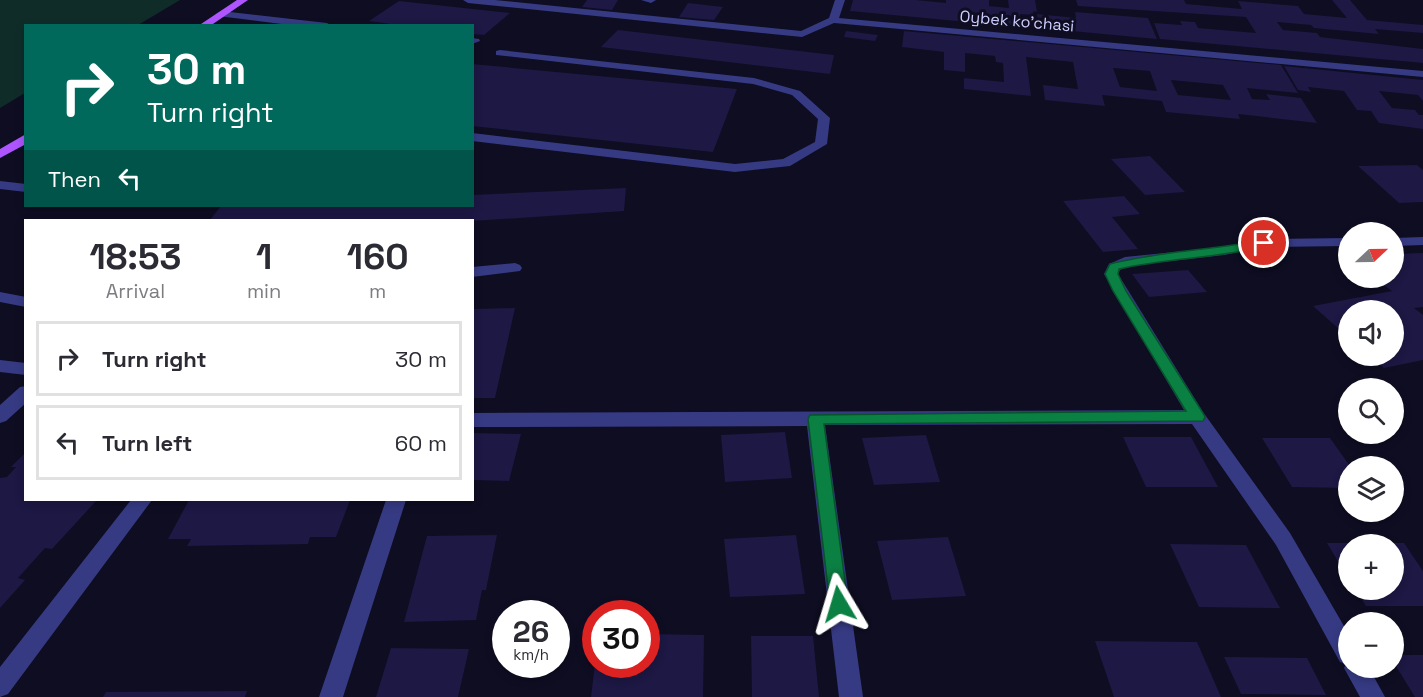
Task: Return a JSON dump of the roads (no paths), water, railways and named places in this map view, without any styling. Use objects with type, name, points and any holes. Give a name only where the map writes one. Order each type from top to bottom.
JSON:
[{"type":"main road","points":[[206,24],[243,0]]},
{"type":"main road","points":[[0,154],[24,139]]},
{"type":"street","name":"Oybek ko'chasi","points":[[468,0],[802,34],[833,20],[1423,74]]},
{"type":"street","points":[[646,0],[651,0]]},
{"type":"street","points":[[833,20],[840,0]]},
{"type":"street","points":[[221,14],[309,24]]},
{"type":"street","points":[[474,136],[735,168],[786,163],[821,144],[825,118],[796,93],[754,81],[500,53]]},
{"type":"street","points":[[1404,242],[1423,241]]},
{"type":"street","points":[[1338,242],[1264,243],[1224,251],[1136,260],[1114,267],[1112,274],[1120,291],[1197,417],[1283,539],[1338,636]]},
{"type":"street","points":[[474,272],[515,268]]},
{"type":"street","points":[[0,297],[24,302]]},
{"type":"street","points":[[0,366],[24,369]]},
{"type":"street","points":[[0,416],[24,394]]},
{"type":"street","points":[[474,420],[1197,417]]},
{"type":"street","points":[[815,419],[851,697]]},
{"type":"street","points":[[0,686],[141,501]]},
{"type":"street","points":[[331,697],[396,501]]},
{"type":"street","points":[[1362,678],[1373,697]]}]
